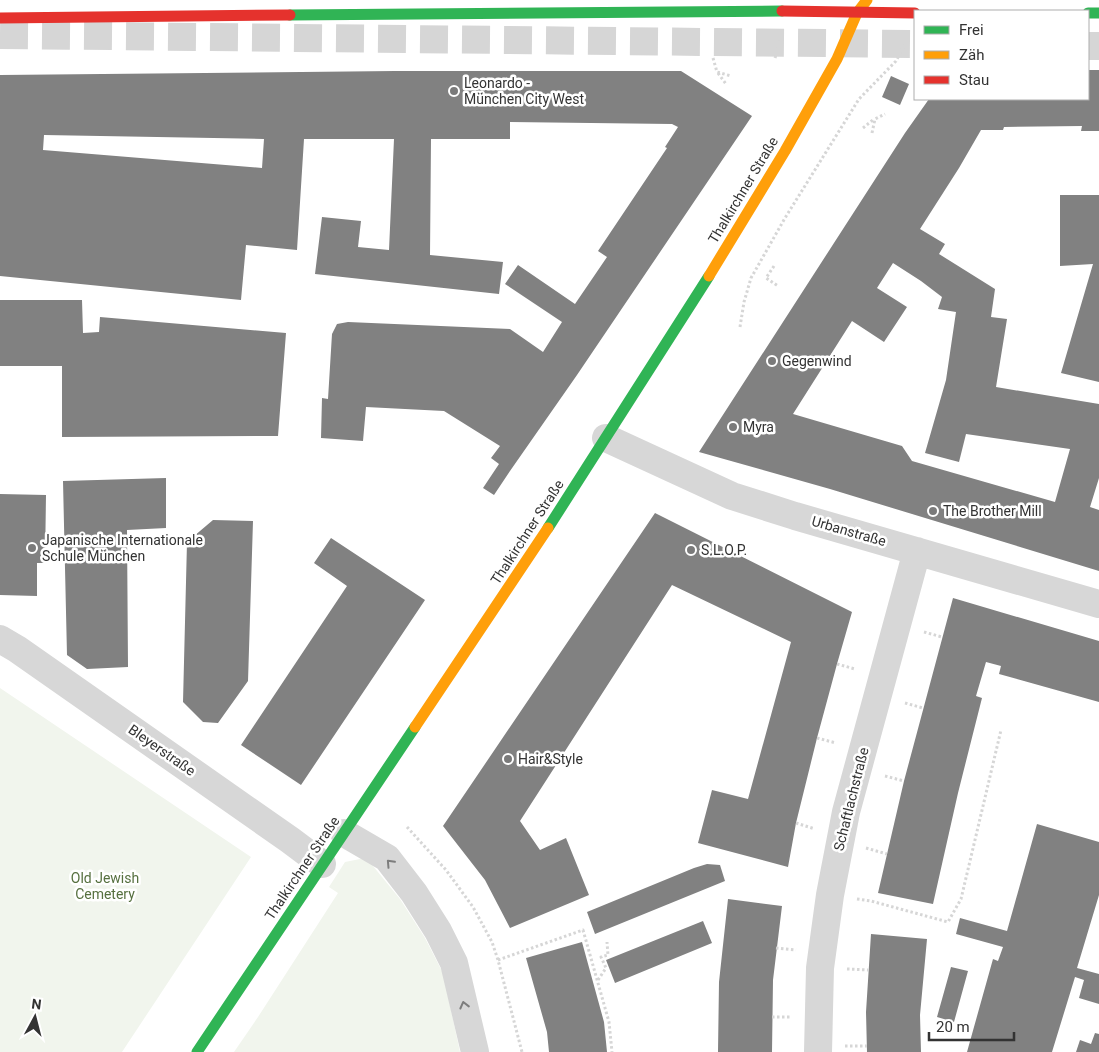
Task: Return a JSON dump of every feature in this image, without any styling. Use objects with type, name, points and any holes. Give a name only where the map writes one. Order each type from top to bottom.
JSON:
[{"type":"street","points":[[855,0],[857,13]]},
{"type":"street","name":"Thalkirchner Straße","points":[[196,1052],[536,547],[606,438],[728,246],[785,152],[837,59],[857,13],[867,0]]},
{"type":"street","points":[[0,18],[139,8],[914,13]]},
{"type":"street","name":"Urbanstraße","points":[[606,438],[732,496],[1099,604]]},
{"type":"street","name":"Schaftlachstraße","points":[[818,1052],[820,968],[830,895],[846,812],[917,551]]},
{"type":"street","name":"Bleyerstraße","points":[[0,639],[322,864]]},
{"type":"street","points":[[344,833],[387,858],[414,893],[438,931],[454,963],[475,1052]]},
{"type":"path","points":[[740,327],[750,278],[785,218],[859,99],[896,60],[911,34]]},
{"type":"path","points":[[713,58],[717,72],[726,84]]},
{"type":"path","points":[[717,72],[731,76]]},
{"type":"path","points":[[863,128],[885,114]]},
{"type":"path","points":[[872,133],[875,119]]},
{"type":"path","points":[[774,266],[766,278],[778,286]]},
{"type":"path","points":[[830,895],[871,902],[948,922],[961,899],[1000,730]]},
{"type":"path","points":[[407,826],[446,870],[473,907],[492,942],[522,1052]]},
{"type":"path","points":[[498,960],[583,930],[609,1022],[612,1052]]},
{"type":"path","points":[[598,980],[606,968],[601,957],[608,955],[607,942]]},
{"type":"green space","name":"Old Jewish Cemetery","points":[[0,688],[251,857],[122,1052],[0,1052]]},
{"type":"green space","points":[[365,858],[370,860],[400,899],[425,938],[443,973],[460,1052],[234,1052],[338,893],[329,887],[345,862]]},
{"type":"building","points":[[1089,70],[1099,70],[1099,131],[1081,131],[1082,126],[1004,127],[1003,130],[981,130],[920,229],[945,244],[939,254],[995,289],[991,317],[1007,319],[996,387],[1099,404],[1099,478],[1090,507],[1099,510],[1099,571],[830,489],[699,452],[905,133],[928,100],[1089,100]],"holes":[[[893,263],[942,297],[938,309],[956,312],[946,380],[925,453],[959,462],[966,434],[1070,449],[1055,502],[912,461],[902,446],[793,414],[852,321],[884,342],[907,307],[877,288]]]},
{"type":"building","points":[[395,71],[681,71],[752,116],[494,495],[483,488],[499,464],[491,458],[500,446],[444,411],[366,407],[363,441],[321,438],[322,398],[328,399],[332,334],[337,324],[348,322],[510,329],[543,352],[562,322],[505,284],[518,265],[575,304],[607,257],[598,251],[667,148],[665,147],[678,127],[672,124],[510,122],[510,139],[431,139],[430,255],[503,262],[499,294],[315,274],[322,217],[361,221],[358,247],[389,250],[394,139],[304,139],[297,250],[246,245],[241,300],[0,276],[0,75]],"holes":[[[44,135],[264,139],[262,168],[43,150]]]},
{"type":"building","points":[[891,76],[909,84],[900,105],[882,97]]},
{"type":"building","points":[[1060,195],[1099,195],[1099,382],[1061,373],[1093,264],[1060,266]]},
{"type":"building","points":[[0,300],[82,300],[83,333],[99,332],[100,317],[286,333],[278,436],[62,437],[62,366],[0,366]]},
{"type":"building","points":[[166,478],[166,528],[127,530],[128,667],[87,669],[67,655],[63,481]]},
{"type":"building","points":[[0,494],[46,495],[45,563],[37,563],[37,596],[0,595]]},
{"type":"building","points":[[655,513],[852,612],[817,738],[796,823],[788,867],[698,843],[712,790],[748,799],[791,642],[672,585],[520,821],[540,850],[566,838],[589,895],[510,928],[485,880],[443,826]]},
{"type":"building","points":[[213,520],[253,521],[248,681],[218,723],[203,722],[183,702],[187,542]]},
{"type":"building","points":[[331,538],[425,600],[301,785],[241,745],[347,586],[314,563]]},
{"type":"building","points":[[953,598],[1099,641],[1099,702],[999,674],[1001,666],[986,662],[976,696],[982,698],[933,904],[878,893],[904,781]]},
{"type":"building","points":[[1037,824],[1099,842],[1099,895],[1077,968],[1099,974],[1099,1004],[1079,998],[1084,980],[1075,977],[1052,1052],[967,1052],[993,959],[998,961],[1003,947],[956,934],[960,918],[1007,931]]},
{"type":"building","points":[[707,864],[720,865],[725,881],[595,934],[587,912]]},
{"type":"building","points":[[728,899],[782,906],[773,980],[772,1052],[718,1052],[719,982]]},
{"type":"building","points":[[703,921],[712,943],[615,983],[606,960]]},
{"type":"building","points":[[871,934],[927,939],[920,1015],[921,1052],[867,1052],[866,1012]]},
{"type":"building","points":[[582,942],[604,1022],[607,1052],[549,1052],[547,1032],[526,958]]},
{"type":"building","points":[[951,967],[968,971],[954,1022],[937,1017]]},
{"type":"building","points":[[1095,1033],[1099,1034],[1099,1052],[1076,1052],[1080,1040],[1091,1044]]},
{"type":"tunnel","points":[[0,35],[914,44]]},
{"type":"tunnel","points":[[1089,46],[1099,46]]},
{"type":"traffic: fast","points":[[290,15],[782,11]]},
{"type":"traffic: fast","points":[[1089,13],[1099,13]]},
{"type":"traffic: fast","points":[[548,528],[709,276]]},
{"type":"traffic: fast","points":[[197,1052],[415,727]]},
{"type":"traffic: slow","points":[[709,276],[785,151],[837,59],[857,13],[867,0]]},
{"type":"traffic: slow","points":[[415,727],[548,528]]},
{"type":"traffic: jam","points":[[782,11],[914,13]]},
{"type":"traffic: jam","points":[[0,18],[290,15]]},
{"type":"place","name":"Leonardo - München City West","points":[[454,91]]},
{"type":"place","name":"Gegenwind","points":[[772,361]]},
{"type":"place","name":"Myra","points":[[733,427]]},
{"type":"place","name":"The Brother Mill","points":[[933,511]]},
{"type":"place","name":"Japanische Internationale Schule München","points":[[32,548]]},
{"type":"place","name":"S.L.O.P.","points":[[691,550]]},
{"type":"place","name":"Hair&Style","points":[[508,759]]}]
